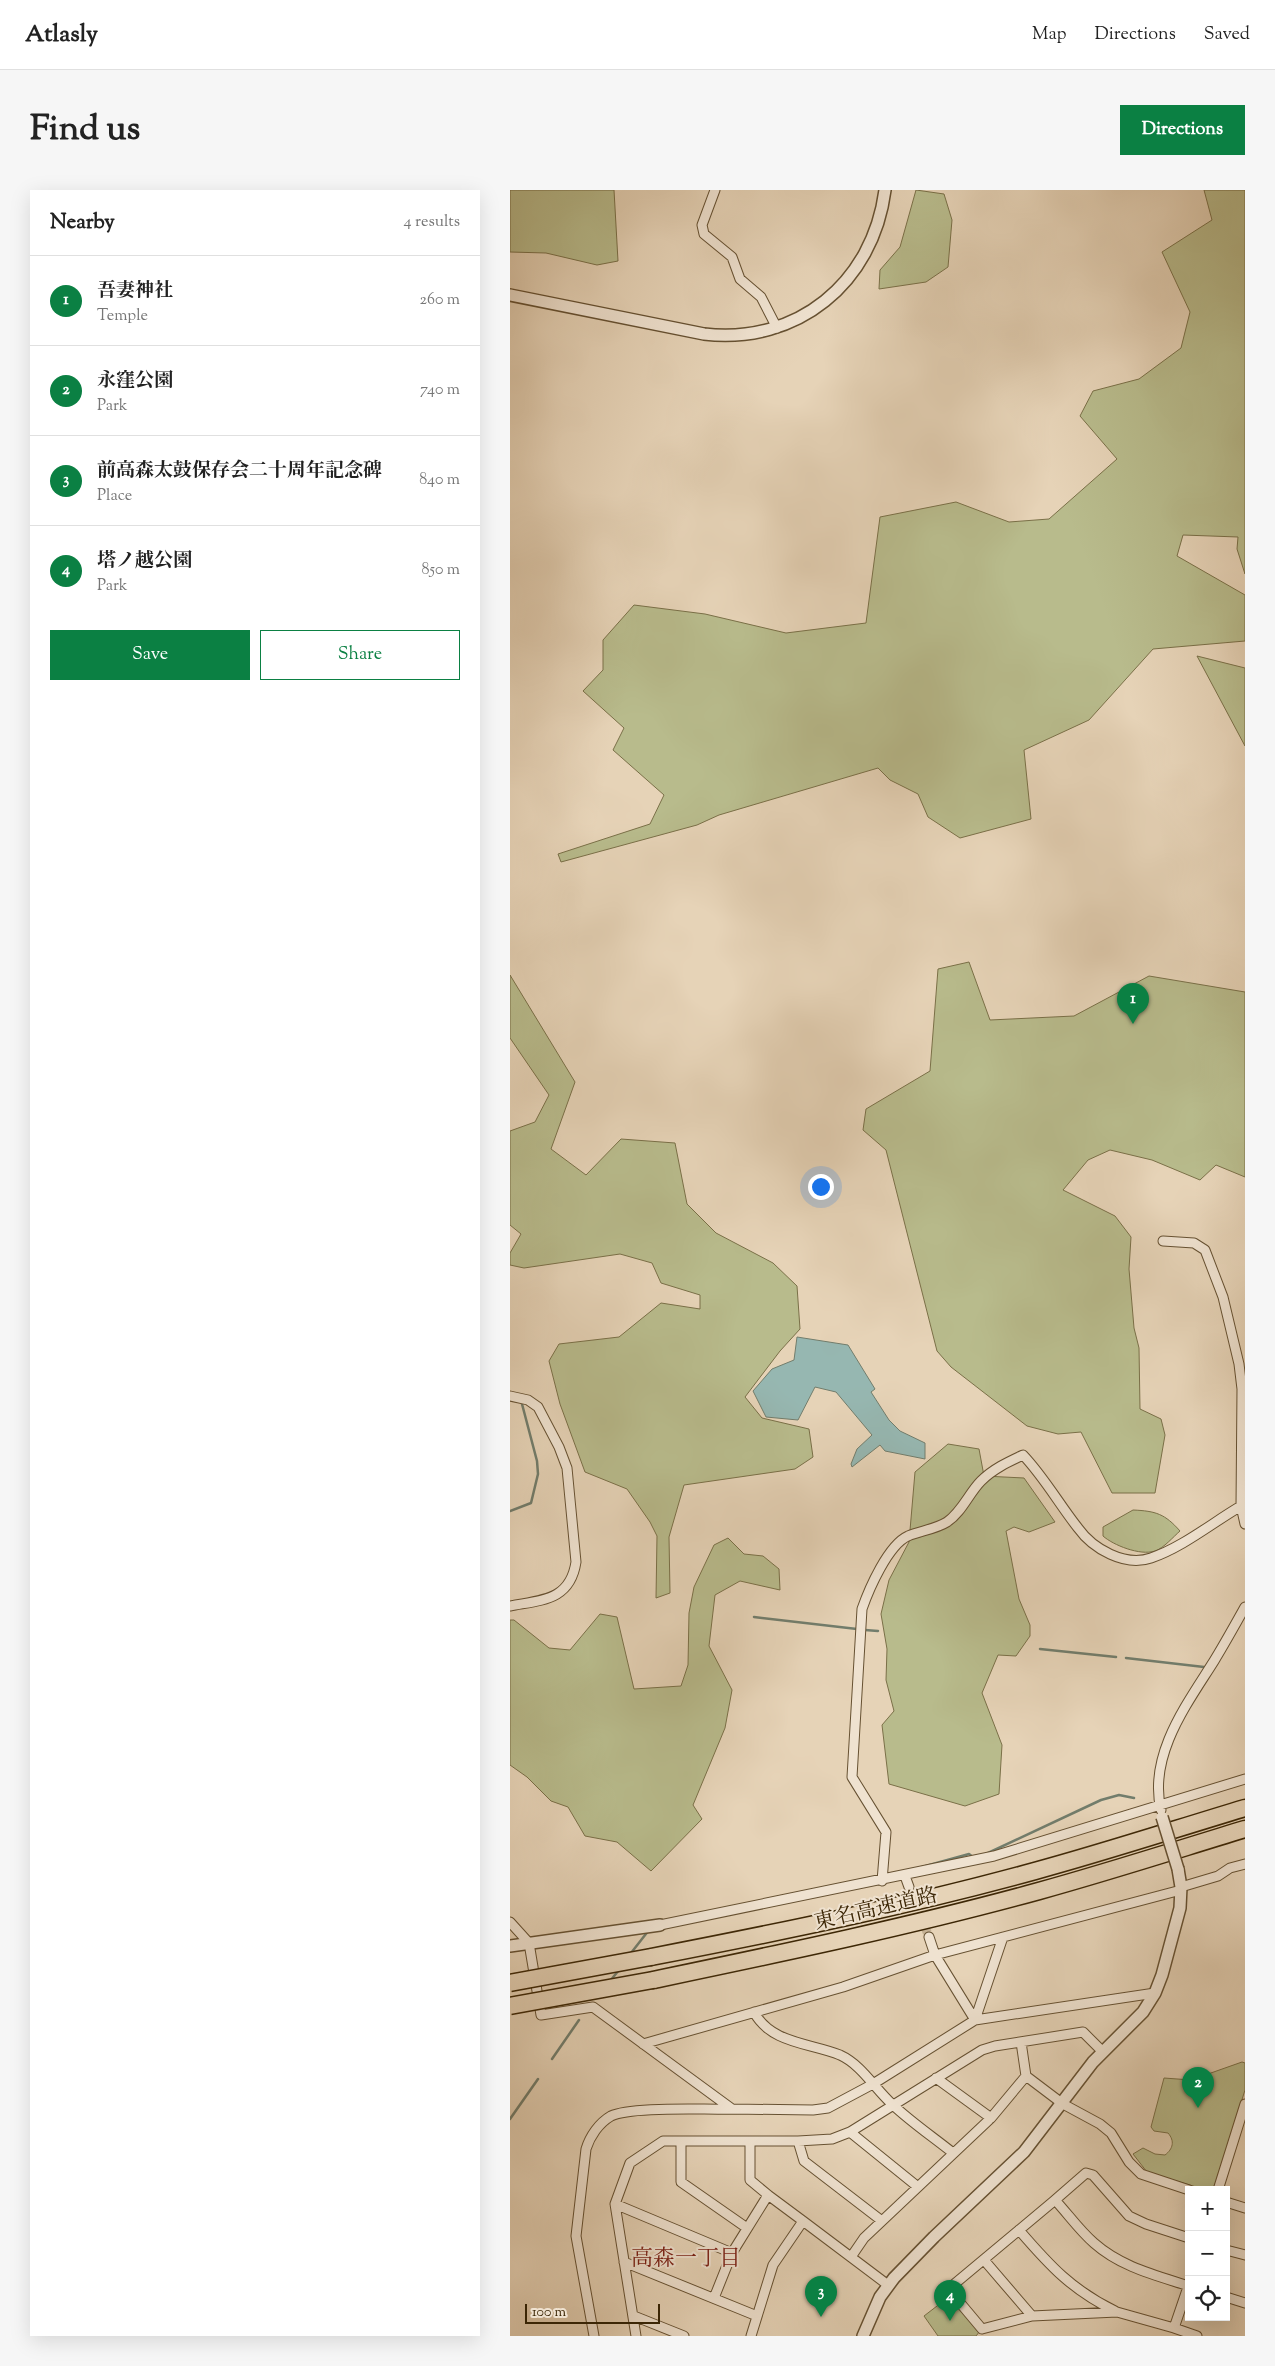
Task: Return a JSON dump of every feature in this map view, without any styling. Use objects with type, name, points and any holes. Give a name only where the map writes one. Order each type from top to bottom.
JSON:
[{"type":"highway","name":"東名高速道路","points":[[510,1983],[812,1926],[1052,1866],[1245,1808]]},
{"type":"highway","name":"東名高速道路","points":[[510,2006],[653,1980],[820,1945],[933,1918],[1038,1891],[1245,1829]]},
{"type":"street","points":[[715,190],[702,225],[704,234],[732,258],[740,279],[761,297],[777,328]]},
{"type":"street","points":[[510,295],[704,334],[751,334],[777,328],[809,314],[842,285],[862,258],[874,234],[883,208],[885,190]]},
{"type":"street","points":[[1163,1241],[1194,1243],[1205,1250],[1223,1297],[1239,1364],[1242,1389],[1240,1506],[1245,1524]]},
{"type":"street","points":[[510,1396],[528,1400],[538,1407],[559,1447],[567,1468],[576,1562],[574,1577],[560,1592],[545,1600],[510,1606]]},
{"type":"street","points":[[882,1881],[886,1832],[852,1777],[862,1609],[870,1586],[897,1543],[906,1537],[946,1523],[955,1515],[981,1481],[999,1467],[1023,1455],[1036,1468],[1078,1529],[1090,1543],[1107,1553],[1122,1558],[1138,1560],[1150,1558],[1176,1545],[1240,1506]]},
{"type":"street","points":[[863,2336],[880,2298],[888,2285],[910,2259],[1024,2152],[1102,2052],[1143,2012],[1155,1992],[1180,1908],[1181,1888],[1178,1869],[1159,1804],[1160,1772],[1176,1723],[1245,1607]]},
{"type":"street","points":[[510,1946],[660,1925],[882,1881],[994,1856],[1245,1778]]},
{"type":"street","points":[[643,2044],[843,1987],[935,1955],[1181,1888],[1218,1876],[1230,1868],[1245,1864]]},
{"type":"street","points":[[905,1876],[909,1887]]},
{"type":"street","points":[[510,1922],[529,1943],[542,2015],[593,2007],[732,2109]]},
{"type":"street","points":[[975,2020],[1003,1937]]},
{"type":"street","points":[[929,1938],[935,1955],[975,2020]]},
{"type":"street","points":[[594,2336],[576,2236],[586,2149],[589,2138],[599,2126],[612,2116],[632,2111],[813,2110],[828,2108],[873,2084],[975,2020],[1155,1992]]},
{"type":"street","points":[[754,2012],[765,2026],[785,2038],[841,2056],[858,2068],[892,2105],[952,2153]]},
{"type":"street","points":[[636,2336],[615,2204],[630,2163],[663,2141],[798,2141],[832,2139],[850,2132],[982,2050],[994,2046],[1083,2032],[1102,2052]]},
{"type":"street","points":[[1020,2042],[1026,2076],[1063,2104],[1100,2124],[1111,2133],[1129,2162],[1141,2174],[1185,2189]]},
{"type":"street","points":[[851,2257],[864,2238],[991,2118],[1026,2076]]},
{"type":"street","points":[[936,2078],[991,2118]]},
{"type":"street","points":[[1219,2186],[1245,2104]]},
{"type":"street","points":[[850,2132],[918,2187]]},
{"type":"street","points":[[681,2141],[681,2182],[747,2228]]},
{"type":"street","points":[[750,2141],[750,2180],[888,2285]]},
{"type":"street","points":[[798,2141],[804,2161],[882,2221]]},
{"type":"street","points":[[1117,2312],[1032,2316],[982,2328],[951,2292],[952,2286],[1086,2173],[1093,2174],[1128,2216],[1185,2237]]},
{"type":"street","points":[[714,2298],[732,2253],[768,2195]]},
{"type":"street","points":[[1055,2200],[1093,2242],[1108,2254],[1134,2268],[1185,2284]]},
{"type":"street","points":[[1230,2203],[1245,2208]]},
{"type":"street","points":[[615,2204],[732,2253]]},
{"type":"street","points":[[751,2336],[773,2265],[803,2221]]},
{"type":"street","points":[[1019,2230],[1050,2266],[1069,2283],[1096,2301],[1117,2312],[1197,2336]]},
{"type":"street","points":[[1230,2251],[1245,2255]]},
{"type":"street","points":[[984,2260],[1032,2316]]},
{"type":"street","points":[[624,2262],[757,2316]]},
{"type":"street","points":[[1174,2328],[1185,2296]]},
{"type":"street","points":[[1230,2298],[1245,2303]]},
{"type":"street","points":[[634,2316],[684,2336]]},
{"type":"green space","points":[[510,190],[614,190],[618,261],[597,265],[546,253],[510,252]]},
{"type":"green space","points":[[916,190],[944,194],[952,220],[948,267],[926,282],[879,289],[880,270],[900,247]]},
{"type":"green space","points":[[1204,190],[1245,190],[1245,574],[1237,549],[1238,537],[1183,535],[1177,556],[1245,595],[1245,641],[1153,649],[1089,720],[1024,750],[1031,819],[960,838],[928,817],[918,794],[890,780],[878,768],[719,815],[697,825],[561,862],[558,854],[650,824],[664,795],[613,750],[624,728],[583,691],[603,670],[603,640],[634,605],[705,614],[786,633],[866,623],[880,517],[956,502],[1009,522],[1049,519],[1117,459],[1080,416],[1093,391],[1139,379],[1181,348],[1190,312],[1162,252],[1212,220]]},
{"type":"green space","points":[[1197,656],[1245,668],[1245,746]]},
{"type":"green space","points":[[969,962],[990,1020],[1074,1016],[1149,976],[1245,992],[1245,1177],[1216,1165],[1200,1180],[1152,1160],[1110,1150],[1088,1160],[1063,1190],[1115,1216],[1131,1237],[1129,1269],[1134,1328],[1139,1348],[1140,1409],[1161,1419],[1165,1435],[1155,1493],[1112,1493],[1081,1432],[1058,1434],[1027,1426],[951,1367],[937,1351],[886,1150],[863,1130],[866,1109],[930,1071],[938,969]]},
{"type":"green space","points":[[510,975],[575,1082],[551,1149],[586,1175],[621,1139],[675,1143],[687,1204],[716,1233],[773,1263],[797,1286],[800,1329],[780,1351],[745,1397],[762,1418],[809,1429],[813,1457],[795,1469],[684,1485],[669,1537],[670,1593],[656,1598],[657,1536],[650,1522],[627,1489],[585,1472],[560,1404],[549,1361],[559,1344],[619,1337],[661,1303],[700,1309],[700,1295],[661,1283],[652,1263],[620,1254],[524,1268],[510,1265],[510,1253],[521,1234],[510,1225],[510,1131],[535,1122],[549,1095],[510,1038]]},
{"type":"green space","points":[[948,1444],[979,1449],[984,1476],[1024,1478],[1055,1522],[1029,1532],[1014,1527],[1006,1531],[1019,1599],[1030,1625],[1030,1636],[1016,1656],[998,1655],[982,1693],[1002,1745],[999,1794],[965,1806],[889,1784],[882,1725],[894,1711],[886,1680],[887,1649],[881,1614],[889,1580],[909,1542],[915,1472]]},
{"type":"green space","points":[[1133,1510],[1159,1514],[1180,1531],[1162,1547],[1149,1552],[1127,1549],[1103,1536],[1103,1527]]},
{"type":"green space","points":[[728,1538],[744,1554],[763,1556],[779,1569],[780,1590],[740,1581],[715,1595],[709,1646],[732,1690],[725,1728],[693,1805],[702,1819],[651,1871],[617,1842],[585,1836],[568,1807],[551,1801],[527,1777],[510,1765],[510,1620],[514,1620],[549,1648],[570,1650],[600,1614],[617,1617],[634,1689],[681,1686],[688,1665],[689,1613],[694,1587],[714,1545]]},
{"type":"green space","points":[[1242,2062],[1245,2063],[1245,2090],[1215,2186],[1193,2186],[1147,2172],[1133,2154],[1143,2148],[1155,2154],[1165,2155],[1170,2150],[1172,2139],[1168,2133],[1154,2131],[1151,2127],[1164,2078],[1191,2080]]},
{"type":"green space","points":[[950,2296],[980,2331],[976,2336],[938,2336],[924,2316]]},
{"type":"water","points":[[797,1337],[848,1345],[875,1389],[871,1392],[889,1420],[900,1431],[925,1443],[925,1459],[885,1451],[880,1445],[852,1467],[851,1464],[857,1449],[872,1435],[836,1392],[815,1387],[798,1420],[766,1417],[753,1391],[772,1369],[794,1360]]},
{"type":"waterway","points":[[510,1511],[531,1503],[538,1474],[537,1461],[522,1404]]},
{"type":"waterway","points":[[754,1617],[857,1629]]},
{"type":"waterway","points":[[865,1630],[878,1631]]},
{"type":"waterway","points":[[1040,1649],[1116,1657]]},
{"type":"waterway","points":[[1126,1658],[1204,1667]]},
{"type":"waterway","points":[[988,1853],[1101,1800],[1119,1795],[1134,1798]]},
{"type":"waterway","points":[[922,1867],[969,1854],[973,1857]]},
{"type":"waterway","points":[[631,1953],[649,1930]]},
{"type":"waterway","points":[[610,1981],[619,1970]]},
{"type":"waterway","points":[[552,2059],[579,2020]]},
{"type":"waterway","points":[[510,2119],[538,2079]]},
{"type":"tunnel","points":[[909,1887],[929,1937]]},
{"type":"place","name":"吾妻神社","points":[[1133,1024]]},
{"type":"place","name":"永窪公園","points":[[1198,2108]]},
{"type":"place","name":"前高森太鼓保存会二十周年記念碑","points":[[821,2317]]},
{"type":"place","name":"塔ノ越公園","points":[[950,2321]]},
{"type":"district","name":"高森一丁目","points":[[686,2260]]}]
